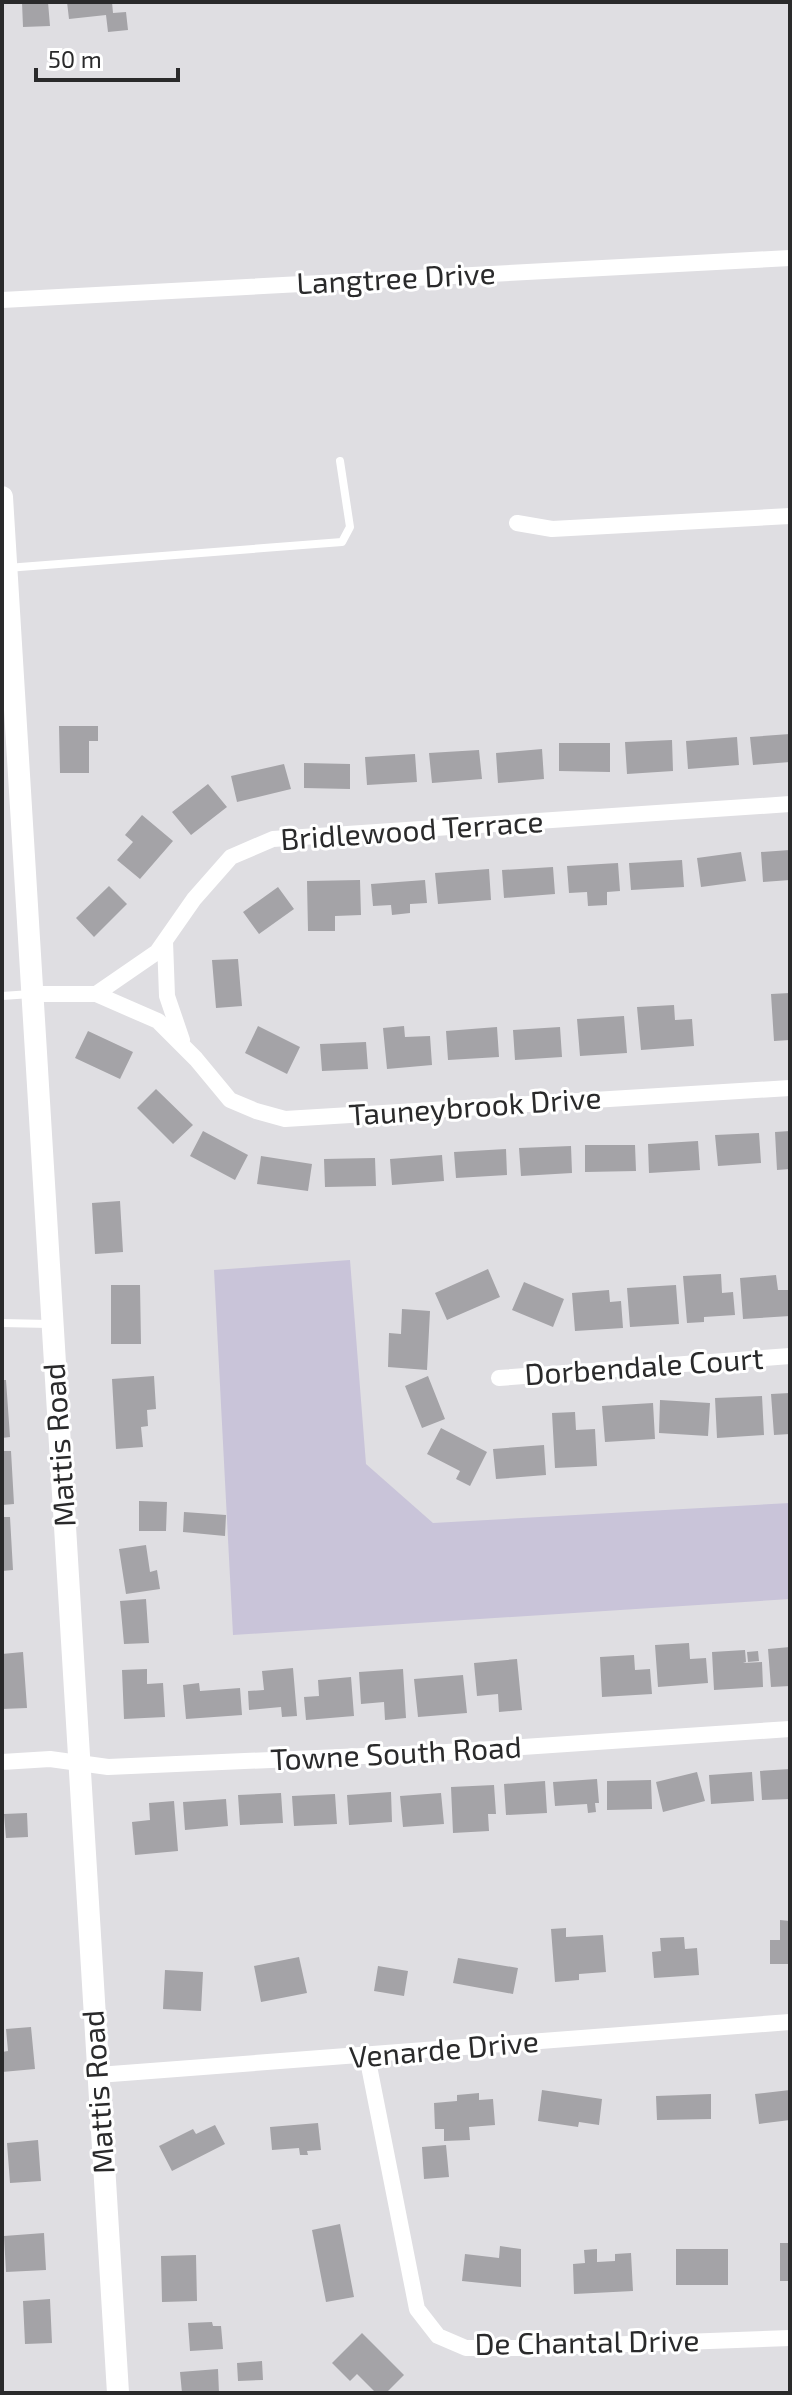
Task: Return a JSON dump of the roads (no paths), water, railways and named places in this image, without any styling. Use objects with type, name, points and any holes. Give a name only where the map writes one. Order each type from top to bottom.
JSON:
[{"type":"main road","name":"Mattis Road","points":[[2,497],[118,2393]]},
{"type":"street","name":"Langtree Drive","points":[[2,300],[790,258]]},
{"type":"street","points":[[517,523],[552,529],[790,516]]},
{"type":"street","name":"Bridlewood Terrace","points":[[96,994],[157,952],[194,899],[231,857],[273,839],[790,804]]},
{"type":"street","name":"Tauneybrook Drive","points":[[165,941],[167,996],[173,1021],[186,1049]]},
{"type":"street","name":"Tauneybrook Drive","points":[[31,994],[96,994],[158,1021],[230,1100],[285,1119],[790,1088]]},
{"type":"street","name":"Dorbendale Court","points":[[499,1378],[790,1356]]},
{"type":"street","name":"Towne South Road","points":[[2,1762],[50,1759],[108,1767],[417,1754],[790,1729]]},
{"type":"street","name":"Venarde Drive","points":[[98,2075],[790,2022]]},
{"type":"street","name":"De Chantal Drive","points":[[367,2056],[417,2309],[438,2336],[466,2348],[790,2338]]},
{"type":"lane","points":[[7,568],[342,542],[350,527],[340,461]]},
{"type":"lane","points":[[2,996],[31,994]]},
{"type":"lane","points":[[2,1323],[52,1324]]}]
